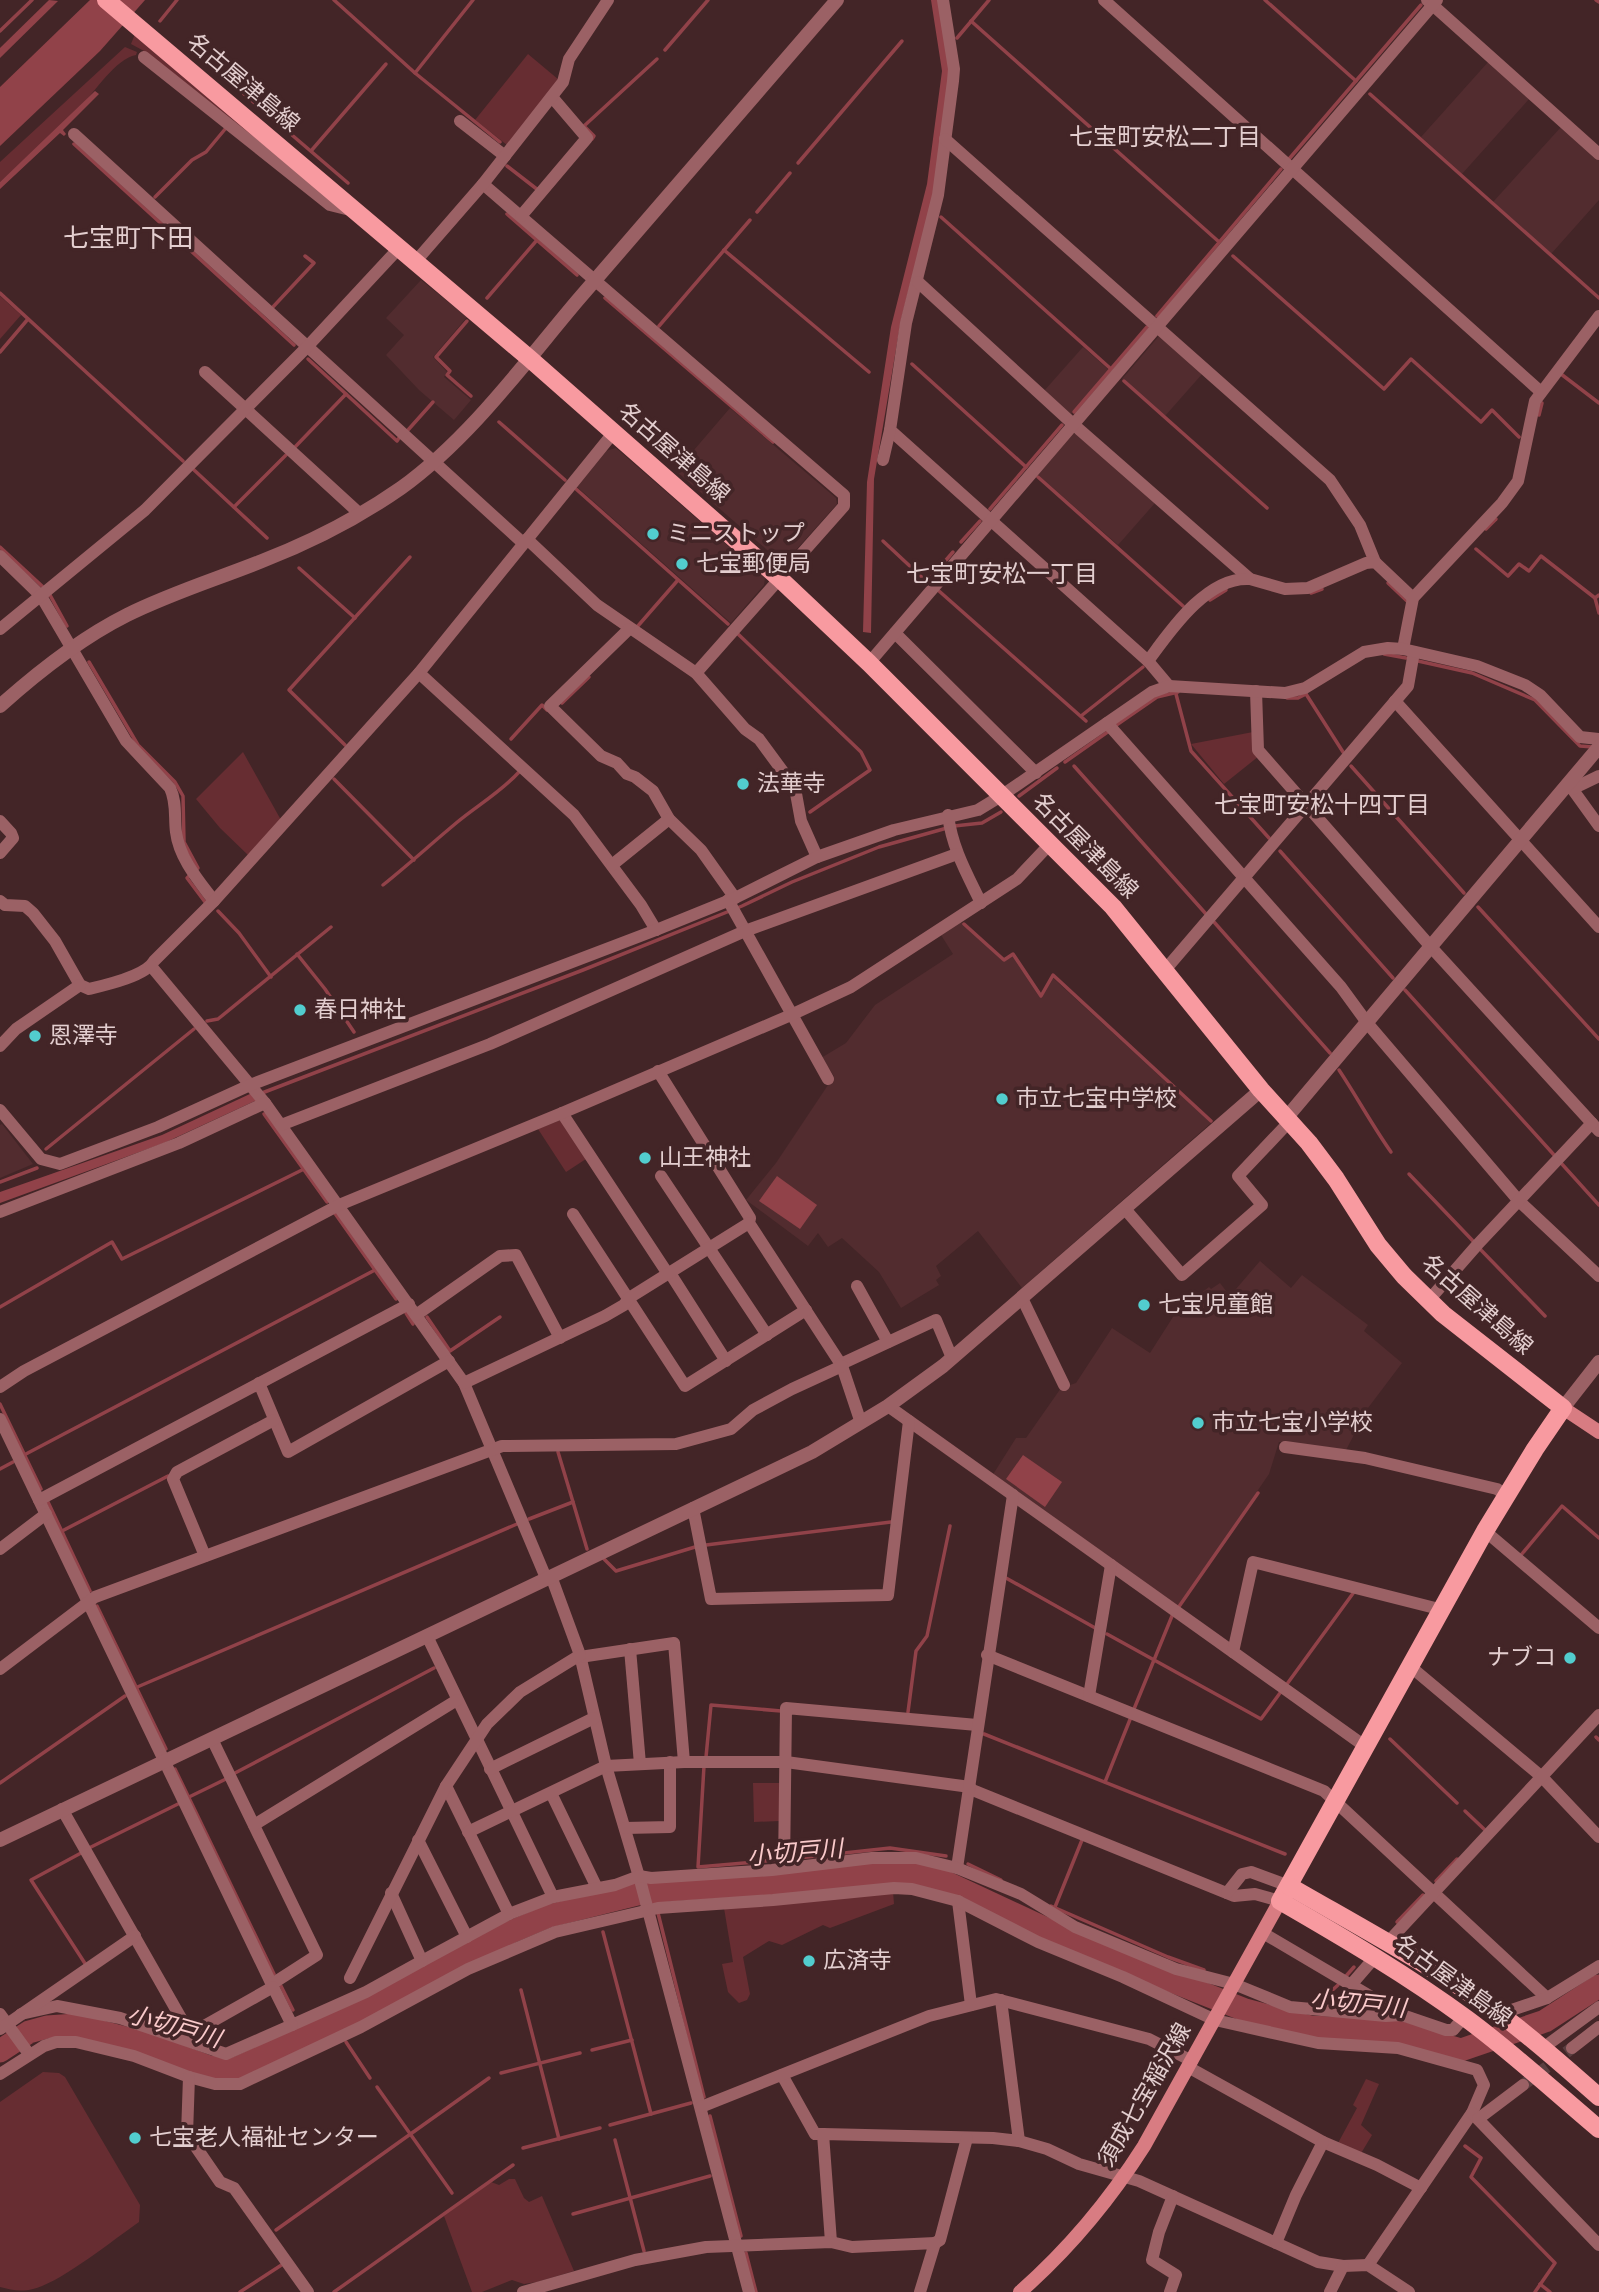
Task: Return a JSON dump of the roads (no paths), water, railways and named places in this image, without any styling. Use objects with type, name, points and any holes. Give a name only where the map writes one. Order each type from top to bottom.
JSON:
[{"type":"main road","name":"名古屋津島線","points":[[106,0],[529,358],[779,578],[869,663],[1113,907],[1261,1090],[1289,1119],[1336,1179],[1378,1245],[1404,1276],[1443,1314],[1563,1408]]},
{"type":"main road","points":[[1284,1893],[1485,1531],[1563,1408],[1599,1432]]},
{"type":"main road","name":"名古屋津島線","points":[[1284,1893],[1502,2016],[1599,2097]]},
{"type":"main road","name":"須成七宝稲沢線","points":[[1020,2292],[1074,2241],[1125,2177],[1284,1893]]},
{"type":"main road","name":"名古屋津島線","points":[[1382,1950],[1509,2052],[1599,2129]]},
{"type":"street","points":[[416,261],[483,184],[552,97],[563,82],[569,59],[608,0]]},
{"type":"street","points":[[0,706],[34,675],[125,615],[182,590],[303,544],[360,514],[433,463],[529,358],[837,0]]},
{"type":"street","points":[[883,460],[906,323],[938,195],[954,69],[943,0]]},
{"type":"street","points":[[1104,0],[1541,392]]},
{"type":"street","points":[[869,663],[1432,2],[1599,154]]},
{"type":"street","points":[[144,57],[330,205],[357,211]]},
{"type":"street","points":[[521,216],[587,138],[552,97]]},
{"type":"street","points":[[460,121],[505,156]]},
{"type":"street","points":[[74,134],[433,463],[597,605],[696,673],[745,729],[759,739],[795,789],[801,821],[817,858]]},
{"type":"street","points":[[945,139],[1330,480],[1360,525],[1375,562],[1413,598]]},
{"type":"street","points":[[483,184],[844,495],[844,506],[696,673]]},
{"type":"street","points":[[0,629],[145,509],[307,347],[400,247]]},
{"type":"street","points":[[918,282],[1073,424],[1250,579]]},
{"type":"street","points":[[1165,970],[1408,686],[1413,598],[1502,503],[1518,481],[1535,401],[1599,316]]},
{"type":"street","points":[[205,372],[360,514]]},
{"type":"street","points":[[890,430],[1147,661],[1169,686]]},
{"type":"street","points":[[0,901],[5,905],[25,906],[33,913],[55,941],[80,985],[89,989],[120,981],[151,967],[419,673],[614,432]]},
{"type":"street","points":[[0,556],[41,596],[126,741],[170,788],[174,797],[176,834],[182,852],[214,901]]},
{"type":"street","points":[[1147,661],[1177,622],[1196,603],[1234,580],[1250,579],[1285,589],[1308,588],[1366,563],[1375,562]]},
{"type":"street","points":[[629,629],[550,706],[601,756],[617,763],[627,774],[653,792],[669,819],[701,849],[828,1079]]},
{"type":"street","points":[[895,633],[1037,773]]},
{"type":"street","points":[[0,1110],[41,1159],[60,1164],[158,1127],[258,1094],[656,930],[732,904],[817,858],[894,830],[949,823],[1001,796],[1111,727],[1152,692],[1169,686],[1256,695],[1285,693],[1295,691],[1364,652],[1388,648],[1477,666],[1504,675],[1540,695],[1580,737],[1598,746],[1570,786],[1520,840],[1289,1119],[1238,1176],[1262,1205],[1182,1275],[1125,1209]]},
{"type":"street","points":[[419,673],[575,815],[641,905],[656,930]]},
{"type":"street","points":[[1256,695],[1258,750],[1431,947],[1596,1125],[1519,1201],[1429,1300]]},
{"type":"street","points":[[1395,701],[1599,927]]},
{"type":"street","points":[[1111,727],[1341,987],[1367,1024],[1519,1201],[1599,1276]]},
{"type":"street","points":[[1570,786],[1599,776]]},
{"type":"street","points":[[1570,786],[1599,826]]},
{"type":"street","points":[[612,865],[669,819]]},
{"type":"street","points":[[0,821],[13,838],[0,853]]},
{"type":"street","points":[[949,823],[957,853],[981,903]]},
{"type":"street","points":[[0,1387],[36,1364],[339,1205],[791,1015],[869,977],[1017,879],[1049,845]]},
{"type":"street","points":[[281,1125],[490,1044],[745,931],[957,853]]},
{"type":"street","points":[[151,967],[258,1094],[464,1383],[549,1577],[580,1656],[606,1766],[647,1907],[749,2292]]},
{"type":"street","points":[[0,1045],[16,1030],[80,985]]},
{"type":"street","points":[[659,1071],[750,1217],[749,1223],[842,1365],[861,1423]]},
{"type":"street","points":[[0,1840],[813,1451],[861,1423],[952,1358],[1261,1090]]},
{"type":"street","points":[[0,1212],[179,1143],[258,1094]]},
{"type":"street","points":[[562,1113],[726,1361]]},
{"type":"street","points":[[661,1175],[767,1335]]},
{"type":"street","points":[[573,1214],[685,1386],[806,1310]]},
{"type":"street","points":[[464,1383],[605,1317],[624,1305],[629,1298],[749,1223]]},
{"type":"street","points":[[39,1500],[259,1383],[413,1309],[500,1256],[516,1255],[560,1338]]},
{"type":"street","points":[[856,1286],[888,1342]]},
{"type":"street","points":[[1022,1298],[1064,1385]]},
{"type":"street","points":[[0,1670],[95,1597],[502,1446],[676,1444],[731,1429],[753,1410],[792,1389],[936,1320],[952,1358]]},
{"type":"street","points":[[259,1383],[288,1452],[449,1361]]},
{"type":"street","points":[[1563,1408],[1599,1362]]},
{"type":"street","points":[[888,1406],[1366,1747]]},
{"type":"street","points":[[0,1419],[292,2025]]},
{"type":"street","points":[[205,1556],[173,1479],[177,1472],[274,1420]]},
{"type":"street","points":[[694,1508],[711,1599],[888,1595],[909,1421]]},
{"type":"street","points":[[1285,1447],[1364,1458],[1497,1489],[1507,1496]]},
{"type":"street","points":[[957,1868],[1013,1495]]},
{"type":"street","points":[[0,1549],[46,1514]]},
{"type":"street","points":[[1485,1531],[1599,1628]]},
{"type":"street","points":[[1233,1652],[1254,1562],[1443,1610]]},
{"type":"street","points":[[1089,1696],[1111,1564]]},
{"type":"street","points":[[427,1636],[553,1897]]},
{"type":"street","points":[[350,1978],[446,1786],[487,1724],[520,1692],[580,1656],[674,1643],[684,1762]]},
{"type":"street","points":[[630,1649],[639,1764]]},
{"type":"street","points":[[987,1655],[1324,1791],[1547,1998]]},
{"type":"street","points":[[1411,1667],[1542,1777],[1599,1837]]},
{"type":"street","points":[[254,1825],[457,1700]]},
{"type":"street","points":[[783,1868],[786,1708],[977,1725]]},
{"type":"street","points":[[1350,1986],[1434,1891],[1599,1715]]},
{"type":"street","points":[[490,1769],[594,1717]]},
{"type":"street","points":[[190,2038],[317,1955],[212,1739]]},
{"type":"street","points":[[625,1828],[670,1827],[670,1762]]},
{"type":"street","points":[[468,1832],[606,1766],[670,1762],[786,1762],[970,1788],[1234,1896],[1284,1893]]},
{"type":"street","points":[[446,1786],[509,1914]]},
{"type":"street","points":[[551,1793],[597,1888]]},
{"type":"street","points":[[62,1809],[190,2038]]},
{"type":"street","points":[[418,1840],[467,1937]]},
{"type":"street","points":[[21,2014],[57,2006],[120,2018],[190,2038],[226,2054],[366,1992],[509,1914],[553,1897],[639,1878],[893,1857],[925,1859],[957,1868],[1021,1895],[1075,1927],[1176,1969],[1290,2007],[1402,2015]]},
{"type":"street","points":[[1227,1893],[1242,1874],[1251,1872],[1284,1893]]},
{"type":"street","points":[[0,2074],[27,2051],[56,2042],[76,2042],[134,2056],[215,2084],[240,2084],[361,2027],[468,1969],[555,1932],[647,1907],[894,1888],[921,1891],[958,1901],[1038,1942],[1216,2018],[1318,2043],[1398,2048],[1477,2070],[1484,2085],[1475,2116]]},
{"type":"street","points":[[391,1893],[422,1961]]},
{"type":"street","points":[[958,1901],[971,2005]]},
{"type":"street","points":[[1263,1933],[1402,2015],[1446,2030],[1453,2030],[1471,2022]]},
{"type":"street","points":[[27,2051],[4,2023],[135,1936]]},
{"type":"street","points":[[1502,2016],[1547,1998],[1599,1966]]},
{"type":"street","points":[[701,2106],[929,2016],[996,1999],[1149,2039],[1323,2142],[1377,2165],[1421,2188]]},
{"type":"street","points":[[1001,2000],[1019,2141]]},
{"type":"street","points":[[1539,2045],[1599,2007]]},
{"type":"street","points":[[1572,2048],[1599,2027]]},
{"type":"street","points":[[782,2075],[816,2134],[1019,2141],[1173,2196],[1318,2262],[1368,2266],[1409,2292]]},
{"type":"street","points":[[189,2077],[187,2134],[220,2182],[234,2189],[308,2292]]},
{"type":"street","points":[[1368,2266],[1421,2188],[1475,2116],[1523,2085]]},
{"type":"street","points":[[1475,2116],[1599,2245]]},
{"type":"street","points":[[823,2134],[831,2242]]},
{"type":"street","points":[[523,2292],[635,2260],[706,2247],[831,2242],[852,2247],[935,2243],[940,2240],[967,2138]]},
{"type":"street","points":[[1276,2243],[1296,2195],[1323,2142]]},
{"type":"street","points":[[1170,2292],[1176,2275],[1152,2260],[1158,2232],[1173,2196]]},
{"type":"street","points":[[920,2292],[935,2243]]},
{"type":"street","points":[[1330,2292],[1343,2266]]},
{"type":"waterway","points":[[0,31],[32,0]]},
{"type":"waterway","points":[[160,21],[177,0]]},
{"type":"waterway","points":[[334,0],[415,73],[500,142]]},
{"type":"waterway","points":[[415,73],[473,0]]},
{"type":"waterway","points":[[665,50],[708,0]]},
{"type":"waterway","points":[[957,38],[989,0]]},
{"type":"waterway","points":[[1265,0],[1356,81]]},
{"type":"waterway","points":[[1289,159],[1421,5]]},
{"type":"waterway","points":[[971,21],[1218,241]]},
{"type":"waterway","points":[[798,163],[902,41]]},
{"type":"waterway","points":[[592,139],[594,136],[584,126],[657,59]]},
{"type":"waterway","points":[[311,151],[386,64]]},
{"type":"waterway","points":[[244,94],[348,183]]},
{"type":"waterway","points":[[1370,94],[1599,298]]},
{"type":"waterway","points":[[155,197],[192,160],[206,152],[226,128]]},
{"type":"waterway","points":[[74,144],[294,345]]},
{"type":"waterway","points":[[507,166],[538,190]]},
{"type":"waterway","points":[[1157,316],[1281,169]]},
{"type":"waterway","points":[[757,212],[790,173]]},
{"type":"waterway","points":[[507,214],[577,275]]},
{"type":"waterway","points":[[941,217],[1111,369]]},
{"type":"waterway","points":[[659,326],[750,220]]},
{"type":"waterway","points":[[487,298],[537,240]]},
{"type":"waterway","points":[[724,250],[869,372]]},
{"type":"waterway","points":[[272,308],[314,263],[305,256]]},
{"type":"waterway","points":[[1233,256],[1384,389],[1411,359],[1481,422],[1492,410],[1519,437]]},
{"type":"waterway","points":[[0,293],[183,461]]},
{"type":"waterway","points":[[605,298],[773,442]]},
{"type":"waterway","points":[[0,352],[28,319]]},
{"type":"waterway","points":[[467,321],[436,357],[450,371],[447,375],[471,396]]},
{"type":"waterway","points":[[1074,412],[1147,327]]},
{"type":"waterway","points":[[308,359],[397,441],[399,438]]},
{"type":"waterway","points":[[912,364],[1026,467]]},
{"type":"waterway","points":[[1561,374],[1599,403]]},
{"type":"waterway","points":[[1124,381],[1267,508]]},
{"type":"waterway","points":[[295,447],[346,394]]},
{"type":"waterway","points":[[408,430],[433,402]]},
{"type":"waterway","points":[[1539,415],[1542,403]]},
{"type":"waterway","points":[[499,422],[565,480]]},
{"type":"waterway","points":[[990,509],[1062,425]]},
{"type":"waterway","points":[[234,507],[286,455]]},
{"type":"waterway","points":[[193,469],[267,538]]},
{"type":"waterway","points":[[1038,477],[1183,606]]},
{"type":"waterway","points":[[576,489],[728,624]]},
{"type":"waterway","points":[[1486,529],[1496,519]]},
{"type":"waterway","points":[[961,542],[980,521]]},
{"type":"waterway","points":[[883,541],[928,583]]},
{"type":"waterway","points":[[0,547],[42,586]]},
{"type":"waterway","points":[[1476,549],[1508,576],[1519,564],[1529,571],[1541,556],[1595,598],[1599,595]]},
{"type":"waterway","points":[[927,582],[953,552]]},
{"type":"waterway","points":[[345,745],[289,690],[410,557]]},
{"type":"waterway","points":[[299,568],[355,618]]},
{"type":"waterway","points":[[637,627],[678,580]]},
{"type":"waterway","points":[[1388,583],[1407,601]]},
{"type":"waterway","points":[[1311,593],[1322,589]]},
{"type":"waterway","points":[[1210,600],[1226,590]]},
{"type":"waterway","points":[[939,591],[1086,721]]},
{"type":"waterway","points":[[50,595],[67,626]]},
{"type":"waterway","points":[[1595,598],[1599,613]]},
{"type":"waterway","points":[[738,634],[861,752],[870,770],[810,812]]},
{"type":"waterway","points":[[1384,654],[1406,658]]},
{"type":"waterway","points":[[1418,661],[1472,673],[1535,700],[1580,746],[1593,747]]},
{"type":"waterway","points":[[89,662],[138,745],[175,782],[183,796],[184,842],[198,868],[196,870]]},
{"type":"waterway","points":[[1081,716],[1143,667]]},
{"type":"waterway","points":[[562,703],[589,677]]},
{"type":"waterway","points":[[1115,726],[1157,697],[1178,692]]},
{"type":"waterway","points":[[1176,694],[1191,751],[1269,838]]},
{"type":"waterway","points":[[1306,694],[1343,752]]},
{"type":"waterway","points":[[1287,698],[1298,698],[1306,694]]},
{"type":"waterway","points":[[511,739],[542,705],[547,710]]},
{"type":"waterway","points":[[1065,762],[1109,731]]},
{"type":"waterway","points":[[1074,766],[1206,914]]},
{"type":"waterway","points":[[1351,766],[1464,893]]},
{"type":"waterway","points":[[1019,796],[1057,768]]},
{"type":"waterway","points":[[383,885],[519,772]]},
{"type":"waterway","points":[[334,779],[414,860]]},
{"type":"waterway","points":[[954,826],[982,823],[1001,812]]},
{"type":"waterway","points":[[262,1093],[583,970],[879,847],[947,828]]},
{"type":"waterway","points":[[1280,851],[1393,978]]},
{"type":"waterway","points":[[189,876],[187,878],[205,902]]},
{"type":"waterway","points":[[1478,907],[1599,1039]]},
{"type":"waterway","points":[[218,911],[239,933],[271,977]]},
{"type":"waterway","points":[[1214,922],[1330,1053]]},
{"type":"waterway","points":[[964,924],[1004,960],[1013,954],[1041,996],[1053,975],[1211,1121]]},
{"type":"waterway","points":[[207,1021],[218,1019],[331,927]]},
{"type":"waterway","points":[[297,954],[354,1032]]},
{"type":"waterway","points":[[1405,990],[1555,1156]]},
{"type":"waterway","points":[[46,1149],[194,1029]]},
{"type":"waterway","points":[[1339,1070],[1391,1152]]},
{"type":"waterway","points":[[264,1114],[327,1202]]},
{"type":"waterway","points":[[1561,1163],[1599,1205]]},
{"type":"waterway","points":[[0,1182],[37,1168]]},
{"type":"waterway","points":[[0,1307],[112,1242],[122,1259],[304,1169]]},
{"type":"waterway","points":[[1409,1174],[1473,1241]]},
{"type":"waterway","points":[[334,1212],[375,1270]]},
{"type":"waterway","points":[[1480,1249],[1545,1316]]},
{"type":"waterway","points":[[24,1455],[375,1270],[396,1299]]},
{"type":"waterway","points":[[406,1313],[413,1324]]},
{"type":"waterway","points":[[427,1317],[450,1351],[500,1317]]},
{"type":"waterway","points":[[0,1404],[41,1489]]},
{"type":"waterway","points":[[558,1452],[573,1502]]},
{"type":"waterway","points":[[0,1469],[13,1462]]},
{"type":"waterway","points":[[62,1531],[168,1476]]},
{"type":"waterway","points":[[1178,1608],[1258,1493]]},
{"type":"waterway","points":[[48,1502],[90,1591]]},
{"type":"waterway","points":[[529,1519],[573,1502],[587,1549]]},
{"type":"waterway","points":[[1521,1555],[1562,1506],[1599,1538]]},
{"type":"waterway","points":[[706,1545],[891,1522]]},
{"type":"waterway","points":[[135,1688],[517,1524]]},
{"type":"waterway","points":[[908,1712],[916,1651],[927,1636],[950,1526]]},
{"type":"waterway","points":[[604,1559],[616,1571],[695,1547]]},
{"type":"waterway","points":[[1006,1578],[1097,1629]]},
{"type":"waterway","points":[[1287,1684],[1354,1592]]},
{"type":"waterway","points":[[97,1606],[166,1749]]},
{"type":"waterway","points":[[1134,1709],[1172,1616]]},
{"type":"waterway","points":[[1107,1634],[1261,1719],[1280,1693]]},
{"type":"waterway","points":[[235,1773],[434,1668]]},
{"type":"waterway","points":[[0,1783],[125,1696]]},
{"type":"waterway","points":[[706,1757],[711,1705],[781,1711]]},
{"type":"waterway","points":[[1105,1782],[1131,1717]]},
{"type":"waterway","points":[[984,1734],[1285,1854]]},
{"type":"waterway","points":[[1596,1737],[1599,1740]]},
{"type":"waterway","points":[[1390,1739],[1457,1803]]},
{"type":"waterway","points":[[704,1766],[698,1867],[777,1860]]},
{"type":"waterway","points":[[175,1769],[274,1974]]},
{"type":"waterway","points":[[189,1797],[226,1779]]},
{"type":"waterway","points":[[89,1848],[178,1804]]},
{"type":"waterway","points":[[1465,1811],[1485,1830]]},
{"type":"waterway","points":[[1055,1907],[1082,1840]]},
{"type":"waterway","points":[[789,1859],[890,1848],[946,1856]]},
{"type":"waterway","points":[[81,1853],[31,1880],[86,1965]]},
{"type":"waterway","points":[[1436,1881],[1457,1859]]},
{"type":"waterway","points":[[968,1864],[1001,1880]]},
{"type":"waterway","name":"小切戸川","points":[[0,2051],[29,2032],[47,2027],[76,2025],[148,2044],[209,2067],[235,2069],[371,2005],[511,1932],[549,1916],[637,1894],[889,1872],[919,1874],[943,1881],[1076,1943],[1245,2010],[1310,2027],[1395,2031],[1461,2050],[1545,2021],[1599,1986]]},
{"type":"waterway","name":"小切戸川","points":[[700,1882],[702,1888]]},
{"type":"waterway","points":[[1397,1922],[1423,1895]]},
{"type":"waterway","points":[[1051,1906],[1204,1970]]},
{"type":"waterway","points":[[658,1913],[704,2097]]},
{"type":"waterway","points":[[1044,1928],[1047,1920]]},
{"type":"waterway","points":[[603,1932],[651,2114]]},
{"type":"waterway","points":[[1346,1976],[1354,1967]]},
{"type":"waterway","points":[[1316,2005],[1338,1985]]},
{"type":"waterway","points":[[281,1986],[293,2010]]},
{"type":"waterway","points":[[521,1990],[559,2139]]},
{"type":"waterway","points":[[1310,2027],[1315,2018]]},
{"type":"waterway","points":[[592,2050],[632,2040]]},
{"type":"waterway","points":[[346,2042],[370,2078]]},
{"type":"waterway","points":[[501,2073],[580,2053]]},
{"type":"waterway","points":[[276,2230],[489,2078]]},
{"type":"waterway","points":[[377,2087],[452,2193]]},
{"type":"waterway","points":[[610,2125],[691,2103]]},
{"type":"waterway","points":[[710,2116],[741,2236]]},
{"type":"waterway","points":[[523,2148],[600,2128]]},
{"type":"waterway","points":[[615,2140],[644,2251]]},
{"type":"waterway","points":[[1465,2146],[1481,2158],[1471,2177],[1555,2263],[1535,2292]]},
{"type":"waterway","points":[[334,2292],[513,2165]]},
{"type":"waterway","points":[[573,2214],[710,2176]]},
{"type":"waterway","points":[[746,2253],[756,2292]]},
{"type":"waterway","points":[[240,2292],[283,2264]]},
{"type":"waterway","points":[[1540,2284],[1550,2292]]},
{"type":"tunnel","points":[[1523,2085],[1572,2048]]},
{"type":"place","name":"ミニストップ","points":[[653,534]]},
{"type":"place","name":"七宝郵便局","points":[[682,564]]},
{"type":"place","name":"法華寺","points":[[743,784]]},
{"type":"place","name":"春日神社","points":[[300,1010]]},
{"type":"place","name":"恩澤寺","points":[[35,1036]]},
{"type":"place","name":"市立七宝中学校","points":[[1002,1099]]},
{"type":"place","name":"山王神社","points":[[645,1158]]},
{"type":"place","name":"七宝児童館","points":[[1144,1305]]},
{"type":"place","name":"市立七宝小学校","points":[[1198,1423]]},
{"type":"place","name":"ナブコ","points":[[1570,1658]]},
{"type":"place","name":"広済寺","points":[[809,1961]]},
{"type":"place","name":"七宝老人福祉センター","points":[[135,2138]]},
{"type":"district","name":"七宝町安松二丁目","points":[[1165,137]]},
{"type":"district","name":"七宝町下田","points":[[128,239]]},
{"type":"district","name":"七宝町安松一丁目","points":[[1002,574]]},
{"type":"district","name":"七宝町安松十四丁目","points":[[1322,805]]}]
